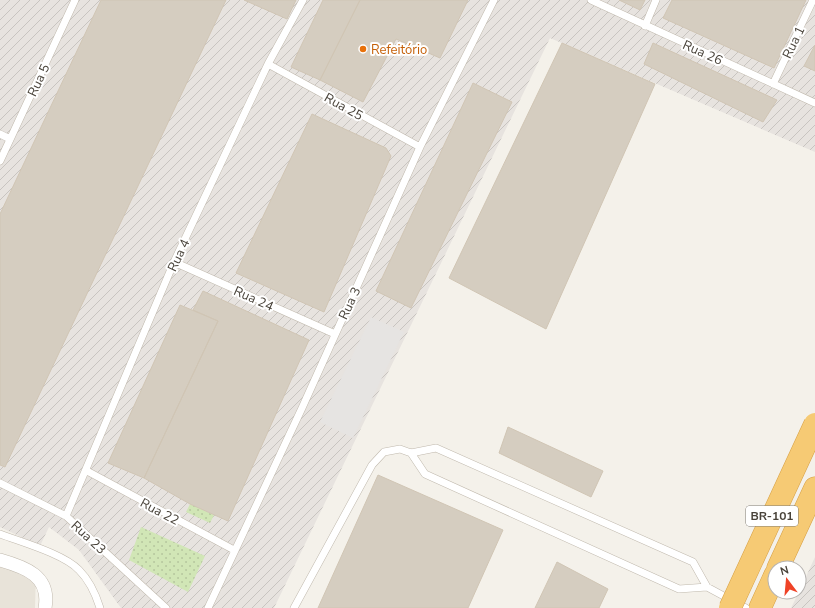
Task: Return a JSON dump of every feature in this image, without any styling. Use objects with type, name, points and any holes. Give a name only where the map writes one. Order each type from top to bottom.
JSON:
[{"type":"highway","name":"BR-101","points":[[730,608],[815,424]]},
{"type":"highway","name":"BR-101","points":[[782,560],[815,488]]},
{"type":"highway","points":[[760,608],[767,593]]},
{"type":"street","points":[[0,560],[23,566],[37,576],[44,589],[45,608]]},
{"type":"lane","name":"Rua 5","points":[[0,160],[75,0]]},
{"type":"lane","name":"Rua 4","points":[[66,516],[87,471],[174,262],[268,64],[303,0]]},
{"type":"lane","name":"Rua 3","points":[[208,608],[302,408],[420,147],[494,0]]},
{"type":"lane","name":"Rua 26","points":[[591,0],[815,103]]},
{"type":"lane","points":[[645,26],[656,0]]},
{"type":"lane","name":"Rua 1","points":[[773,84],[813,0]]},
{"type":"lane","name":"Rua 25","points":[[268,64],[420,147]]},
{"type":"lane","points":[[0,134],[10,139]]},
{"type":"lane","name":"Rua 24","points":[[174,262],[335,334]]},
{"type":"lane","points":[[411,454],[436,448],[692,562],[707,587],[746,608]]},
{"type":"lane","points":[[294,608],[372,465],[384,452],[400,449],[411,454],[424,474],[432,478],[679,589],[707,587]]},
{"type":"lane","name":"Rua 22","points":[[87,471],[234,550]]},
{"type":"lane","name":"Rua 23","points":[[0,483],[66,516],[166,608]]},
{"type":"lane","points":[[0,534],[52,554],[79,569],[87,580],[100,608]]},
{"type":"shaded area","points":[[0,0],[815,0],[815,152],[550,38],[274,608],[121,608],[79,550],[49,527],[40,546],[0,527]]},
{"type":"shaded area","points":[[371,317],[404,332],[353,438],[320,422]]},
{"type":"shaded area","points":[[815,557],[815,608],[791,608],[795,600],[807,600],[807,574]]},
{"type":"shaded area","points":[[0,563],[36,573],[35,608],[0,608]]},
{"type":"green space","points":[[190,504],[214,515],[210,523],[186,512]]},
{"type":"green space","points":[[141,527],[205,556],[188,592],[129,560]]},
{"type":"building","points":[[101,0],[226,0],[5,467],[0,465],[0,214]]},
{"type":"building","points":[[244,0],[296,0],[287,19]]},
{"type":"building","points":[[323,0],[360,0],[320,80],[291,67]]},
{"type":"building","name":"Refeitório","points":[[360,0],[468,0],[440,58],[396,39],[363,102],[320,80]]},
{"type":"building","points":[[619,0],[645,0],[640,10]]},
{"type":"building","points":[[672,0],[806,0],[774,68],[663,18]]},
{"type":"building","points":[[562,43],[655,84],[546,329],[449,278]]},
{"type":"building","points":[[653,43],[777,100],[763,122],[644,64]]},
{"type":"building","points":[[815,45],[815,71],[804,66]]},
{"type":"building","points":[[473,83],[512,102],[411,308],[376,291]]},
{"type":"building","points":[[312,114],[386,148],[391,156],[324,312],[236,273]]},
{"type":"building","points":[[203,291],[309,340],[228,521],[190,504],[144,478],[218,321],[193,310]]},
{"type":"building","points":[[180,305],[218,321],[144,478],[108,463]]},
{"type":"building","points":[[508,427],[603,471],[591,497],[499,453]]},
{"type":"building","points":[[378,475],[503,530],[468,608],[318,608]]},
{"type":"building","points":[[557,562],[608,589],[599,608],[535,608]]},
{"type":"place","name":"Refeitório","points":[[363,49]]}]
